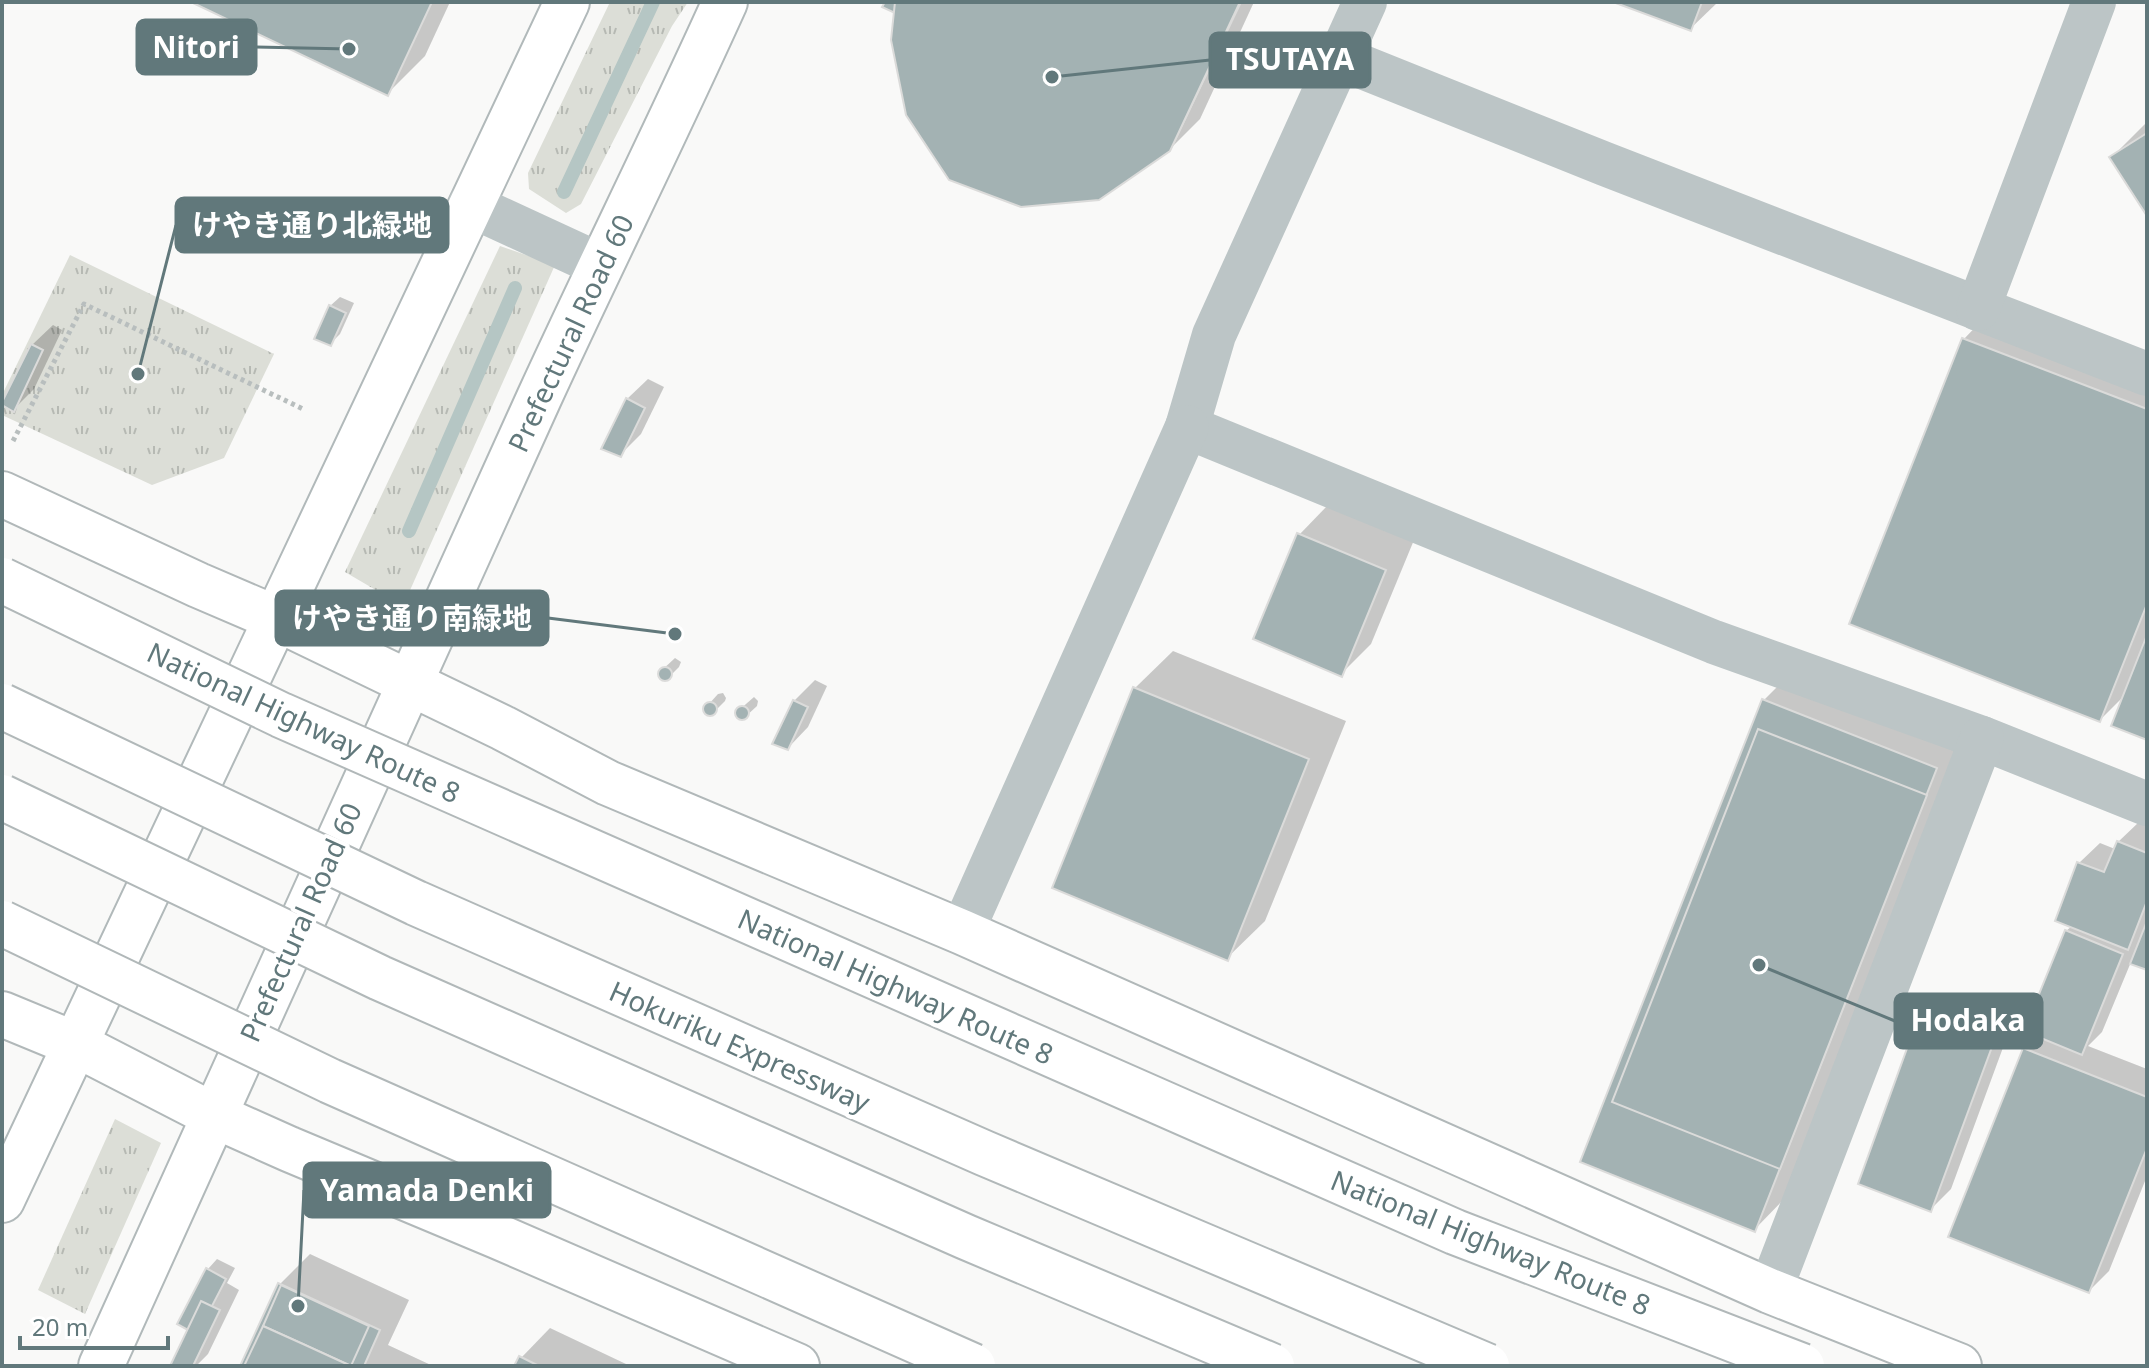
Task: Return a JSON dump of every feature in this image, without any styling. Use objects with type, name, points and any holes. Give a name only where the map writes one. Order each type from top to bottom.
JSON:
[{"type":"main road","points":[[2,1200],[567,2]]},
{"type":"main road","name":"Prefectural Road 60","points":[[101,1366],[408,682],[725,2]]},
{"type":"main road","points":[[2,494],[275,618],[503,728],[608,783],[962,932],[1770,1291],[1959,1366]]},
{"type":"main road","name":"National Highway Route 8","points":[[2,580],[281,715],[1455,1232],[1802,1366]]},
{"type":"main road","name":"Hokuriku Expressway","points":[[2,706],[416,903],[984,1153],[1487,1366]]},
{"type":"main road","points":[[2,797],[380,978],[966,1237],[1272,1366]]},
{"type":"main road","points":[[2,923],[330,1081],[973,1366]]},
{"type":"main road","points":[[2,1014],[77,1045],[213,1115],[289,1149],[797,1366]]},
{"type":"street","points":[[962,932],[1187,427],[1214,335],[1365,2]]},
{"type":"street","points":[[1978,309],[2094,2]]},
{"type":"street","points":[[1340,58],[2147,374]]},
{"type":"street","points":[[470,205],[600,265]]},
{"type":"street","points":[[1187,427],[1714,642],[1982,738],[2147,804]]},
{"type":"street","points":[[1770,1291],[1982,738]]},
{"type":"path","points":[[13,441],[84,304],[303,409]]},
{"type":"green space","points":[[610,2],[688,2],[672,26],[581,204],[566,213],[529,189],[528,173]]},
{"type":"green space","points":[[500,246],[555,265],[403,606],[345,572]]},
{"type":"green space","points":[[70,255],[274,354],[224,458],[152,485],[2,415],[2,395]]},
{"type":"green space","points":[[115,1119],[161,1143],[85,1314],[38,1290]]},
{"type":"building","points":[[191,2],[432,2],[388,96]]},
{"type":"building","points":[[885,2],[1241,2],[1172,146],[1158,138],[1131,164],[1103,180],[1071,192],[1048,193],[1003,184],[976,171],[955,158],[925,126],[905,81],[900,44],[904,17],[882,7]]},
{"type":"building","points":[[895,2],[1240,2],[1170,151],[1099,200],[1021,207],[949,180],[906,115],[891,40]]},
{"type":"building","points":[[1613,2],[1702,2],[1691,31]]},
{"type":"building","points":[[2147,133],[2147,216],[2109,157]]},
{"type":"building","points":[[329,305],[346,313],[331,346],[314,339]]},
{"type":"building","points":[[1962,338],[2147,409],[2147,604],[2100,722],[1849,624]]},
{"type":"building","points":[[31,344],[43,350],[14,412],[2,402]]},
{"type":"building","points":[[626,398],[645,408],[621,457],[601,449]]},
{"type":"building","points":[[1297,533],[1386,570],[1342,677],[1253,639]]},
{"type":"building","points":[[2147,635],[2147,740],[2111,726]]},
{"type":"building","points":[[665,667],[672,674],[665,681],[658,674]]},
{"type":"building","points":[[1133,687],[1309,759],[1228,961],[1052,888]]},
{"type":"building","points":[[1762,699],[1937,768],[1755,1232],[1580,1162]]},
{"type":"building","points":[[793,700],[808,707],[788,750],[772,744]]},
{"type":"building","points":[[710,702],[717,709],[710,716],[703,709]]},
{"type":"building","points":[[742,706],[749,713],[742,720],[735,713]]},
{"type":"building","points":[[1758,729],[1927,795],[1780,1169],[1612,1102]]},
{"type":"building","points":[[2117,841],[2147,853],[2147,901],[2128,950],[2055,921],[2077,862],[2104,872]]},
{"type":"building","points":[[2147,921],[2147,970],[2130,964]]},
{"type":"building","points":[[2065,930],[2123,954],[2082,1055],[2024,1031]]},
{"type":"building","points":[[1918,1018],[1947,1029],[1950,1020],[1996,1036],[1931,1212],[1858,1184]]},
{"type":"building","points":[[2023,1048],[2147,1097],[2147,1148],[2089,1293],[1948,1237]]},
{"type":"building","points":[[206,1268],[226,1279],[197,1335],[177,1324]]},
{"type":"building","points":[[278,1283],[380,1330],[364,1366],[240,1366]]},
{"type":"building","points":[[281,1285],[369,1326],[351,1366],[263,1326]]},
{"type":"building","points":[[201,1301],[220,1310],[193,1366],[170,1366]]},
{"type":"building","points":[[263,1326],[303,1344],[351,1366],[244,1366]]},
{"type":"building","points":[[519,1356],[539,1366],[514,1366]]},
{"type":"waterway","points":[[564,192],[653,2]]},
{"type":"waterway","points":[[409,531],[515,288]]},
{"type":"place","name":"Nitori","points":[[349,49]]},
{"type":"place","name":"TSUTAYA","points":[[1052,77]]},
{"type":"place","name":"けやき通り北緑地","points":[[138,374]]},
{"type":"place","name":"けやき通り南緑地","points":[[675,634]]},
{"type":"place","name":"Hodaka","points":[[1759,965]]},
{"type":"place","name":"Yamada Denki","points":[[298,1306]]}]
